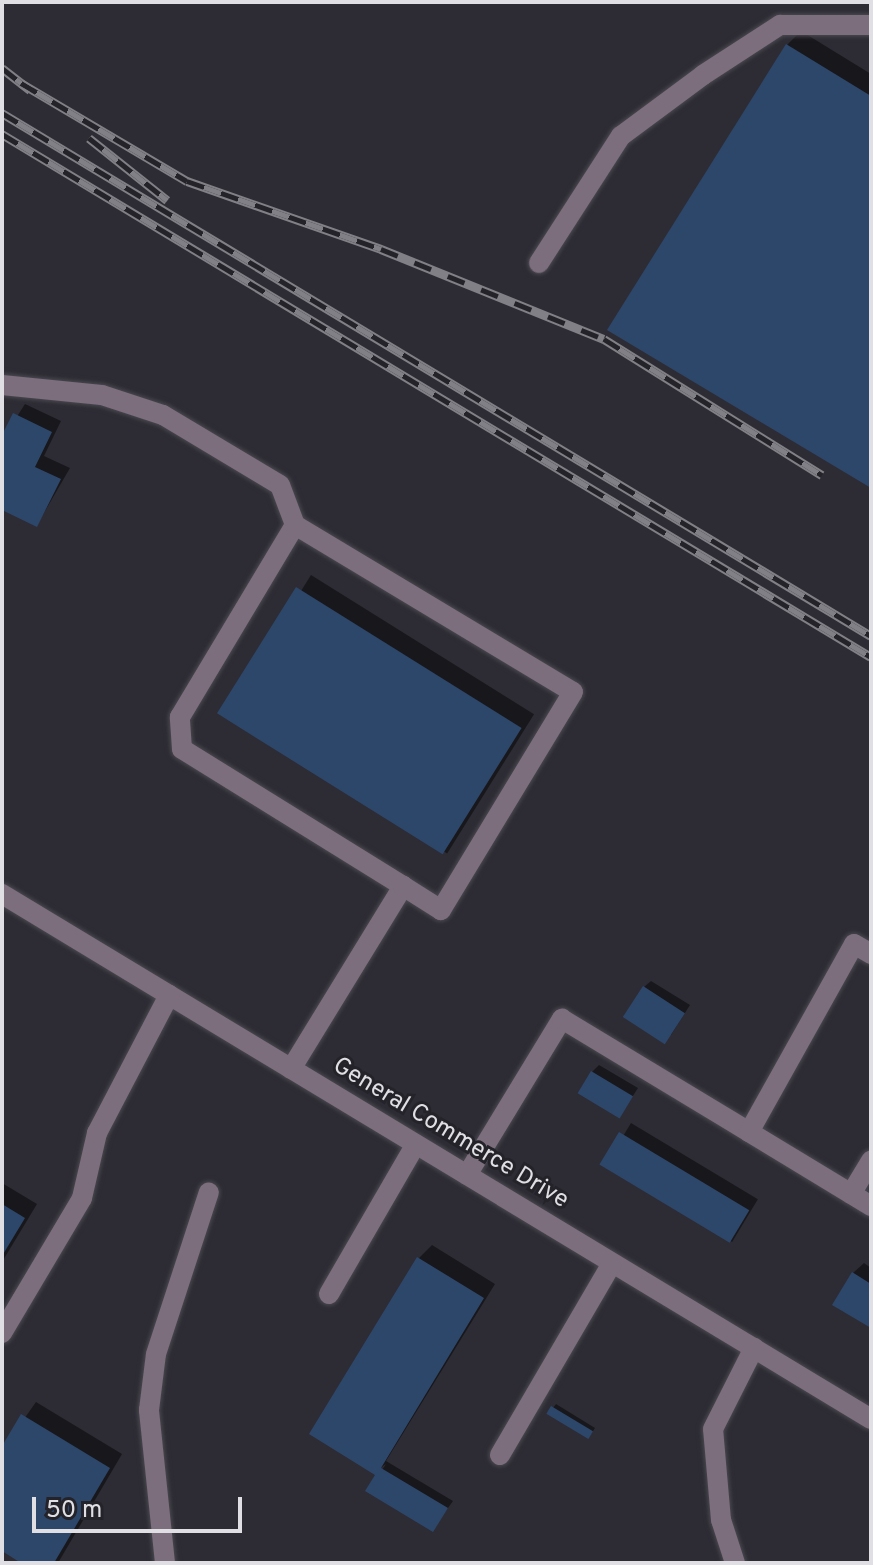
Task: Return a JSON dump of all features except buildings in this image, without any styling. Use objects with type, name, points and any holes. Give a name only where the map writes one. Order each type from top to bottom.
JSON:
[{"type":"street","points":[[539,263],[621,136],[703,75],[780,25],[871,25]]},
{"type":"street","points":[[2,385],[102,395],[163,415],[280,485],[295,525],[573,692],[441,910],[182,749],[180,717],[295,525]]},
{"type":"street","points":[[291,1069],[403,886]]},
{"type":"street","name":"General Commerce Drive","points":[[2,894],[871,1419]]},
{"type":"street","points":[[749,1132],[854,944],[871,954]]},
{"type":"street","points":[[2,1333],[82,1198],[97,1133],[169,995]]},
{"type":"street","points":[[467,1175],[562,1019],[871,1206]]},
{"type":"street","points":[[329,1294],[416,1144]]},
{"type":"street","points":[[851,1194],[871,1161]]},
{"type":"street","points":[[165,1563],[149,1410],[156,1354],[209,1192]]},
{"type":"street","points":[[500,1455],[612,1263]]},
{"type":"street","points":[[735,1563],[721,1520],[713,1429],[754,1348]]},
{"type":"railway","points":[[2,68],[30,90]]},
{"type":"railway","points":[[21,83],[187,181],[381,249],[604,339],[822,475]]},
{"type":"railway","points":[[2,113],[871,636]]},
{"type":"railway","points":[[2,134],[871,657]]},
{"type":"railway","points":[[89,138],[167,200]]}]
